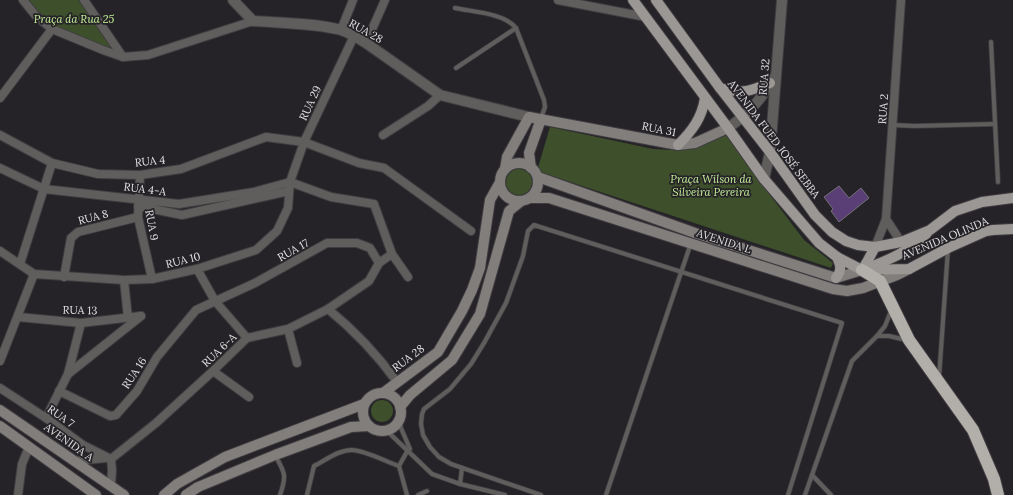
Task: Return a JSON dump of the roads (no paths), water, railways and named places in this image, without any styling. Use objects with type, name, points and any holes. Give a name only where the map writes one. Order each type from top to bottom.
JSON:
[{"type":"highway","points":[[862,270],[880,281],[909,340],[973,430],[994,479],[998,495]]},
{"type":"main road","points":[[633,0],[764,179],[819,243],[837,257],[862,270]]},
{"type":"main road","name":"AVENIDA FUED JOSÉ SEBBA","points":[[656,0],[742,118],[770,152],[815,214],[832,232],[846,241],[858,245],[875,247],[901,242]]},
{"type":"main road","points":[[720,88],[736,92],[746,92],[770,83]]},
{"type":"main road","points":[[678,145],[691,132],[700,118],[704,108],[705,98]]},
{"type":"main road","points":[[505,169],[507,157],[529,116]]},
{"type":"main road","name":"RUA 31","points":[[529,116],[678,145],[695,143],[728,128]]},
{"type":"main road","points":[[531,168],[529,153],[541,119]]},
{"type":"main road","points":[[186,495],[198,487],[275,455],[351,427],[369,426],[380,430],[391,428],[399,419],[400,407],[410,395],[452,360],[480,314],[509,211],[520,202],[530,198],[537,189],[538,177],[531,168],[521,163],[510,165],[505,169],[502,173],[499,184],[504,195],[514,201],[520,202]]},
{"type":"main road","name":"AVENIDA L","points":[[538,177],[693,238],[833,289],[847,291],[863,288],[909,269]]},
{"type":"main road","name":"RUA 28","points":[[383,392],[438,352],[462,311],[480,268],[490,200],[499,184]]},
{"type":"main road","name":"AVENIDA L","points":[[530,198],[549,198],[836,278]]},
{"type":"main road","name":"AVENIDA OLINDA","points":[[901,242],[930,230],[956,211],[982,202],[1013,198]]},
{"type":"main road","name":"AVENIDA OLINDA","points":[[862,270],[909,269],[948,248],[986,232],[993,230],[1013,229]]},
{"type":"main road","points":[[836,278],[893,259],[918,242],[930,230]]},
{"type":"main road","points":[[862,270],[875,247]]},
{"type":"main road","points":[[836,278],[841,271],[841,265],[837,257]]},
{"type":"main road","points":[[369,426],[363,416],[362,410],[364,404],[372,395],[383,392],[394,397],[400,407]]},
{"type":"main road","points":[[164,495],[177,484],[225,457],[364,404]]},
{"type":"main road","name":"AVENIDA A","points":[[0,410],[124,495]]},
{"type":"main road","points":[[0,426],[96,495]]},
{"type":"street","points":[[23,0],[36,16],[52,29],[123,57]]},
{"type":"street","points":[[84,0],[123,57]]},
{"type":"street","points":[[233,0],[253,21]]},
{"type":"street","points":[[341,30],[353,0]]},
{"type":"street","points":[[366,43],[385,0]]},
{"type":"street","points":[[558,0],[646,17]]},
{"type":"street","name":"RUA 32","points":[[764,179],[770,152],[782,0]]},
{"type":"street","name":"RUA 2","points":[[875,247],[886,219],[901,0]]},
{"type":"street","name":"RUA 28","points":[[123,57],[148,55],[253,21],[310,25],[341,30],[354,36],[440,95],[529,116]]},
{"type":"street","points":[[0,98],[52,29]]},
{"type":"street","name":"RUA 29","points":[[290,182],[304,142],[354,36]]},
{"type":"street","name":"RUA 31","points":[[728,128],[742,118],[766,91],[777,68]]},
{"type":"street","points":[[383,135],[428,106],[440,95]]},
{"type":"street","name":"RUA 4","points":[[0,135],[52,164],[98,174],[140,175],[181,169],[266,137],[304,142]]},
{"type":"street","points":[[304,142],[359,163],[384,168],[470,231]]},
{"type":"street","points":[[20,264],[52,164]]},
{"type":"street","name":"RUA 4-A","points":[[0,168],[44,188],[139,202],[179,204],[254,192],[290,182]]},
{"type":"street","name":"RUA 9","points":[[140,175],[138,217],[152,279]]},
{"type":"street","points":[[290,182],[331,197],[374,204],[392,254],[408,277]]},
{"type":"street","name":"RUA 10","points":[[34,274],[124,280],[152,279],[197,269],[256,250],[276,230],[288,208],[290,182]]},
{"type":"street","name":"RUA 4-A","points":[[139,202],[182,215],[290,191]]},
{"type":"street","name":"RUA 8","points":[[64,277],[71,238],[78,232],[138,217]]},
{"type":"street","points":[[886,219],[901,242]]},
{"type":"street","name":"RUA 17","points":[[214,301],[227,297],[255,284],[327,243],[357,243],[370,248],[379,263]]},
{"type":"street","points":[[0,251],[34,274],[0,361]]},
{"type":"street","name":"RUA 6-A","points":[[111,459],[156,423],[247,338],[288,329],[328,308],[369,281],[379,263],[392,254]]},
{"type":"street","points":[[197,269],[214,301],[247,338]]},
{"type":"street","points":[[124,280],[128,318]]},
{"type":"street","name":"RUA 16","points":[[59,391],[110,416],[116,415],[137,392],[157,357],[196,310],[214,301]]},
{"type":"street","points":[[328,308],[350,327],[380,359],[397,382]]},
{"type":"street","name":"RUA 13","points":[[18,317],[81,323],[141,316],[68,374]]},
{"type":"street","points":[[46,418],[68,374],[81,323]]},
{"type":"street","points":[[288,329],[297,363]]},
{"type":"street","points":[[212,372],[249,397]]},
{"type":"street","name":"RUA 7","points":[[0,388],[46,418],[83,445],[111,459]]},
{"type":"street","points":[[18,495],[22,464],[29,447]]},
{"type":"street","points":[[75,461],[105,458],[111,459],[111,486]]},
{"type":"lane","points":[[455,8],[504,18],[511,22],[516,28],[544,100],[545,107],[541,119]]},
{"type":"lane","points":[[456,68],[516,28]]},
{"type":"lane","points":[[991,42],[998,182]]},
{"type":"lane","points":[[893,125],[914,126],[995,124]]},
{"type":"lane","points":[[541,495],[451,464],[439,457],[423,434],[421,424],[424,409],[450,389],[471,364],[484,343],[506,303],[523,256],[530,228],[534,225],[842,323],[788,495]]},
{"type":"lane","points":[[606,495],[693,238]]},
{"type":"lane","points":[[939,382],[948,248]]},
{"type":"lane","points":[[805,495],[852,361],[885,326],[893,307]]},
{"type":"lane","points":[[877,336],[889,336],[909,340]]},
{"type":"lane","points":[[399,419],[408,449],[399,466],[407,495]]},
{"type":"lane","points":[[386,430],[408,449],[432,474],[491,493],[505,495]]},
{"type":"lane","points":[[307,495],[314,466],[336,454],[352,450],[368,454],[399,466]]},
{"type":"lane","points":[[275,455],[282,468],[285,480],[280,495]]},
{"type":"lane","points":[[460,484],[462,468]]},
{"type":"lane","points":[[812,475],[831,495]]},
{"type":"lane","points":[[418,495],[427,491]]},
{"type":"park label","name":"Praça da Rua 25","points":[[74,19]]},
{"type":"park label","name":"Praça Wilson da Silveira Pereira","points":[[711,185]]}]
